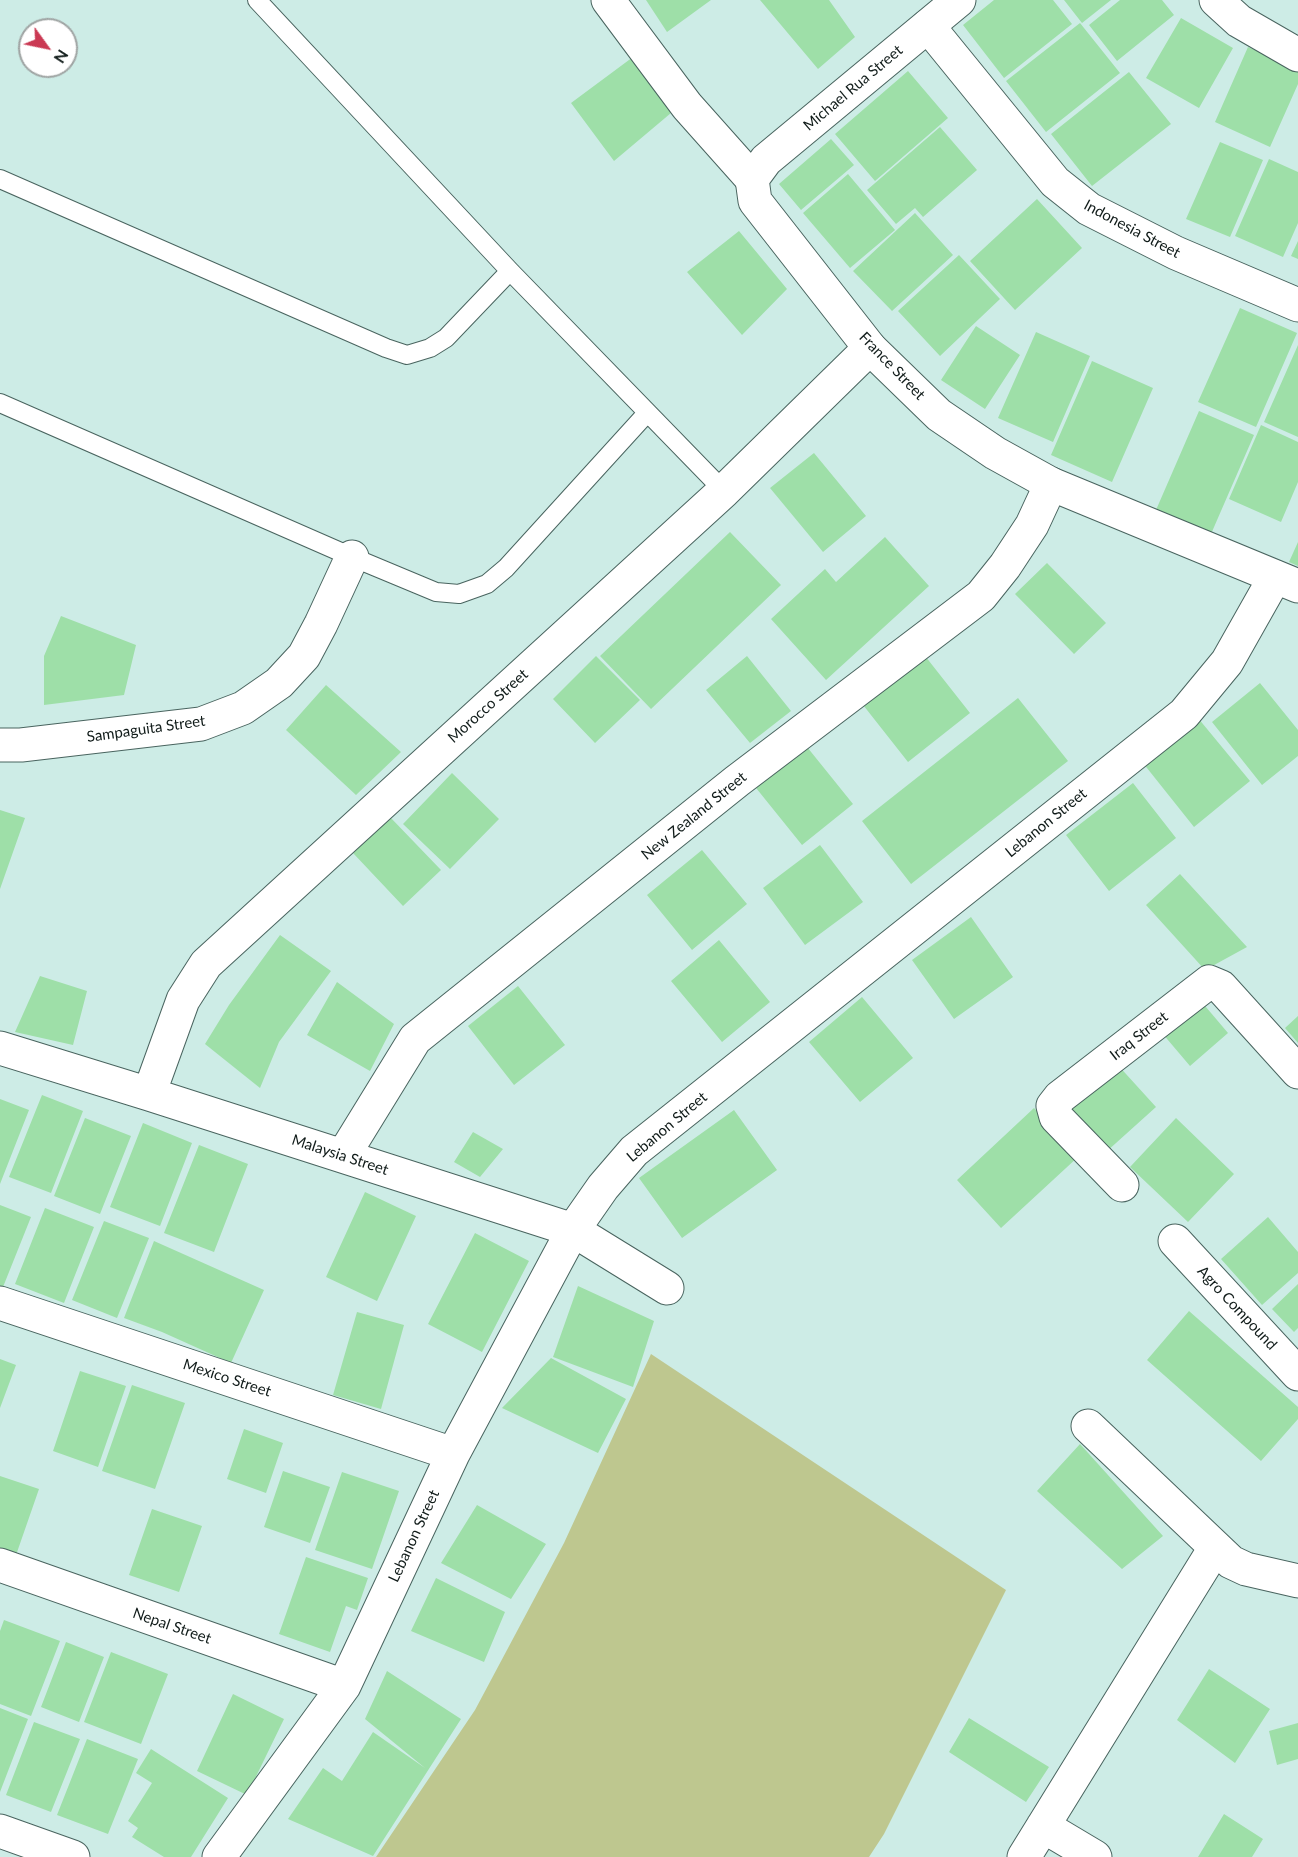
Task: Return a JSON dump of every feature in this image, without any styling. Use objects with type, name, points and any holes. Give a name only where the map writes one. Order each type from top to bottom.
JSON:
[{"type":"street","name":"France Street","points":[[608,0],[687,106],[752,180],[755,201],[870,348],[939,415],[995,453],[1051,484],[1286,581]]},
{"type":"street","name":"Michael Rua Street","points":[[752,180],[766,160],[959,0]]},
{"type":"street","points":[[1216,0],[1239,21],[1298,55]]},
{"type":"street","name":"Indonesia Street","points":[[928,26],[1055,182],[1089,209],[1176,253],[1298,305]]},
{"type":"street","name":"Morocco Street","points":[[149,1094],[183,1000],[206,964],[724,490],[870,348]]},
{"type":"street","name":"New Zealand Street","points":[[343,1156],[415,1039],[737,781],[981,596],[1005,566],[1032,525],[1051,484]]},
{"type":"street","name":"Sampaguita Street","points":[[0,746],[201,724],[243,708],[279,683],[304,656],[352,557]]},
{"type":"street","name":"Lebanon Street","points":[[219,1857],[344,1686],[453,1454],[573,1230],[603,1187],[634,1151],[1184,714],[1227,662],[1286,581]]},
{"type":"street","name":"Iraq Street","points":[[1122,1185],[1056,1118],[1053,1106],[1070,1090],[1209,982],[1221,987],[1298,1072]]},
{"type":"street","name":"Malaysia Street","points":[[0,1048],[573,1230],[667,1288]]},
{"type":"street","name":"Agro Compound","points":[[1175,1241],[1298,1374]]},
{"type":"street","name":"Mexico Street","points":[[0,1303],[453,1454]]},
{"type":"street","points":[[1088,1426],[1231,1562],[1246,1569],[1298,1581]]},
{"type":"street","points":[[1024,1857],[1215,1548]]},
{"type":"street","name":"Nepal Street","points":[[0,1565],[344,1686]]},
{"type":"street","points":[[1043,1826],[1095,1857]]},
{"type":"street","points":[[0,1831],[73,1857]]},
{"type":"lane","points":[[257,0],[510,271],[724,490]]},
{"type":"lane","points":[[0,179],[386,348],[407,355],[430,348],[446,338],[510,271]]},
{"type":"lane","points":[[0,403],[436,592],[459,594],[487,584],[506,568],[647,413]]},
{"type":"green space","points":[[651,1354],[1006,1590],[884,1834],[869,1857],[376,1857],[475,1710],[564,1543]]},
{"type":"building","points":[[646,0],[711,0],[667,32]]},
{"type":"building","points":[[760,0],[829,0],[855,37],[818,69]]},
{"type":"building","points":[[994,0],[1053,0],[1072,24],[1004,78],[963,25]]},
{"type":"building","points":[[1064,0],[1111,0],[1082,23]]},
{"type":"building","points":[[1120,0],[1162,0],[1174,15],[1117,61],[1089,25]]},
{"type":"building","points":[[1181,18],[1233,48],[1199,108],[1146,78]]},
{"type":"building","points":[[1080,23],[1120,73],[1046,132],[1006,81]]},
{"type":"building","points":[[1248,47],[1298,69],[1298,84],[1270,147],[1215,122]]},
{"type":"building","points":[[633,57],[671,113],[614,161],[571,103]]},
{"type":"building","points":[[908,71],[948,118],[875,181],[835,134]]},
{"type":"building","points":[[1129,72],[1171,124],[1092,186],[1051,134]]},
{"type":"building","points":[[940,127],[977,170],[923,217],[915,208],[896,224],[867,190]]},
{"type":"building","points":[[831,139],[854,165],[801,210],[779,184]]},
{"type":"building","points":[[1220,142],[1263,160],[1230,237],[1186,219]]},
{"type":"building","points":[[1269,159],[1298,172],[1298,223],[1283,257],[1235,236]]},
{"type":"building","points":[[848,174],[895,230],[850,268],[803,213]]},
{"type":"building","points":[[1037,199],[1082,248],[1015,310],[970,261]]},
{"type":"building","points":[[915,213],[953,255],[892,311],[853,271]]},
{"type":"building","points":[[739,231],[787,289],[742,335],[687,272]]},
{"type":"building","points":[[1298,241],[1298,259],[1291,256]]},
{"type":"building","points":[[959,255],[1000,299],[940,356],[898,311]]},
{"type":"building","points":[[1240,308],[1297,333],[1256,427],[1198,402]]},
{"type":"building","points":[[976,326],[1020,355],[985,409],[941,380]]},
{"type":"building","points":[[1036,332],[1090,356],[1053,442],[998,418]]},
{"type":"building","points":[[1298,345],[1298,437],[1264,422]]},
{"type":"building","points":[[1092,361],[1153,388],[1112,482],[1051,455]]},
{"type":"building","points":[[1199,411],[1254,435],[1211,534],[1156,510]]},
{"type":"building","points":[[1261,425],[1298,442],[1298,482],[1281,522],[1229,499]]},
{"type":"building","points":[[814,453],[866,516],[823,552],[770,488]]},
{"type":"building","points":[[730,532],[781,585],[651,709],[600,656]]},
{"type":"building","points":[[885,537],[929,586],[826,680],[771,619],[825,569],[836,582]]},
{"type":"building","points":[[1298,542],[1298,566],[1289,562]]},
{"type":"building","points":[[1047,563],[1106,623],[1074,654],[1015,594]]},
{"type":"building","points":[[61,616],[136,645],[124,695],[44,705],[44,656]]},
{"type":"building","points":[[918,647],[970,713],[908,762],[856,696]]},
{"type":"building","points":[[596,656],[640,700],[595,743],[553,699]]},
{"type":"building","points":[[747,656],[791,711],[750,743],[706,690]]},
{"type":"building","points":[[1260,683],[1298,730],[1298,756],[1262,785],[1212,722]]},
{"type":"building","points":[[326,685],[401,752],[356,795],[286,730]]},
{"type":"building","points":[[1018,698],[1068,761],[911,884],[862,821]]},
{"type":"building","points":[[1198,718],[1250,781],[1194,827],[1143,763]]},
{"type":"building","points":[[799,737],[853,804],[802,845],[748,778]]},
{"type":"building","points":[[452,773],[499,819],[450,869],[403,824]]},
{"type":"building","points":[[1133,783],[1176,838],[1109,891],[1066,835]]},
{"type":"building","points":[[0,810],[25,818],[0,889]]},
{"type":"building","points":[[390,817],[441,870],[403,906],[353,853]]},
{"type":"building","points":[[820,845],[863,902],[805,945],[763,888]]},
{"type":"building","points":[[702,850],[747,904],[692,950],[647,895]]},
{"type":"building","points":[[1180,874],[1247,947],[1205,970],[1146,905]]},
{"type":"building","points":[[971,917],[1013,977],[954,1019],[912,960]]},
{"type":"building","points":[[280,935],[331,971],[279,1042],[260,1088],[205,1044],[229,1005]]},
{"type":"building","points":[[719,940],[770,1002],[722,1042],[671,981]]},
{"type":"building","points":[[40,976],[87,991],[73,1045],[15,1032]]},
{"type":"building","points":[[337,982],[394,1024],[370,1071],[307,1035]]},
{"type":"building","points":[[518,986],[565,1045],[514,1085],[468,1026]]},
{"type":"building","points":[[862,997],[913,1058],[860,1102],[809,1042]]},
{"type":"building","points":[[1200,1000],[1228,1033],[1190,1066],[1162,1033]]},
{"type":"building","points":[[1298,1016],[1298,1043],[1285,1028]]},
{"type":"building","points":[[1116,1063],[1156,1107],[1106,1152],[1067,1108]]},
{"type":"building","points":[[42,1095],[83,1111],[51,1193],[9,1177]]},
{"type":"building","points":[[0,1099],[29,1110],[0,1184]]},
{"type":"building","points":[[1034,1108],[1079,1156],[1001,1228],[957,1180]]},
{"type":"building","points":[[734,1110],[777,1170],[682,1238],[639,1178]]},
{"type":"building","points":[[85,1118],[131,1136],[100,1214],[54,1196]]},
{"type":"building","points":[[1176,1118],[1234,1174],[1188,1222],[1130,1167]]},
{"type":"building","points":[[143,1123],[192,1143],[160,1226],[110,1207]]},
{"type":"building","points":[[473,1132],[503,1149],[480,1177],[454,1162]]},
{"type":"building","points":[[199,1145],[248,1164],[214,1252],[164,1233]]},
{"type":"building","points":[[365,1192],[416,1216],[377,1301],[326,1277]]},
{"type":"building","points":[[0,1205],[31,1217],[3,1287],[0,1286]]},
{"type":"building","points":[[45,1208],[94,1227],[64,1303],[15,1284]]},
{"type":"building","points":[[1268,1217],[1298,1252],[1298,1273],[1262,1305],[1221,1259]]},
{"type":"building","points":[[104,1221],[149,1238],[117,1318],[72,1300]]},
{"type":"building","points":[[475,1233],[529,1261],[482,1352],[428,1324]]},
{"type":"building","points":[[154,1241],[264,1290],[231,1363],[162,1332],[124,1318]]},
{"type":"building","points":[[1298,1284],[1298,1328],[1294,1332],[1272,1309]]},
{"type":"building","points":[[578,1286],[654,1321],[633,1387],[553,1357]]},
{"type":"building","points":[[1189,1311],[1298,1407],[1298,1419],[1261,1461],[1147,1360]]},
{"type":"building","points":[[357,1312],[404,1325],[381,1409],[333,1395]]},
{"type":"building","points":[[551,1358],[626,1399],[598,1453],[502,1408]]},
{"type":"building","points":[[0,1359],[16,1365],[0,1408]]},
{"type":"building","points":[[80,1371],[126,1386],[98,1467],[53,1451]]},
{"type":"building","points":[[132,1385],[185,1403],[155,1489],[102,1471]]},
{"type":"building","points":[[244,1429],[283,1443],[266,1493],[227,1479]]},
{"type":"building","points":[[1080,1444],[1163,1536],[1122,1569],[1037,1491]]},
{"type":"building","points":[[283,1471],[330,1487],[310,1543],[264,1527]]},
{"type":"building","points":[[342,1472],[399,1491],[372,1569],[315,1550]]},
{"type":"building","points":[[0,1476],[39,1489],[15,1558],[0,1552]]},
{"type":"building","points":[[477,1505],[546,1544],[511,1599],[441,1563]]},
{"type":"building","points":[[152,1509],[202,1526],[179,1592],[129,1575]]},
{"type":"building","points":[[306,1557],[368,1578],[357,1610],[346,1606],[330,1652],[279,1634]]},
{"type":"building","points":[[436,1578],[505,1612],[484,1662],[411,1631]]},
{"type":"building","points":[[4,1620],[60,1641],[31,1716],[0,1704],[0,1631]]},
{"type":"building","points":[[66,1642],[104,1657],[79,1722],[41,1707]]},
{"type":"building","points":[[111,1652],[168,1674],[141,1744],[84,1722]]},
{"type":"building","points":[[1209,1669],[1270,1709],[1235,1763],[1177,1720]]},
{"type":"building","points":[[387,1671],[461,1719],[373,1856],[288,1819],[323,1768],[342,1781],[373,1732],[425,1768],[365,1719]]},
{"type":"building","points":[[233,1694],[284,1719],[247,1795],[197,1771]]},
{"type":"building","points":[[0,1708],[28,1719],[0,1792]]},
{"type":"building","points":[[969,1718],[1049,1767],[1026,1802],[949,1752]]},
{"type":"building","points":[[34,1722],[80,1739],[51,1812],[6,1795]]},
{"type":"building","points":[[1298,1723],[1298,1759],[1277,1765],[1269,1731]]},
{"type":"building","points":[[87,1739],[138,1759],[108,1834],[57,1815]]},
{"type":"building","points":[[151,1749],[228,1798],[191,1857],[164,1857],[132,1837],[138,1828],[128,1821],[152,1783],[136,1773]]},
{"type":"building","points":[[1224,1814],[1263,1839],[1252,1857],[1198,1857]]}]
